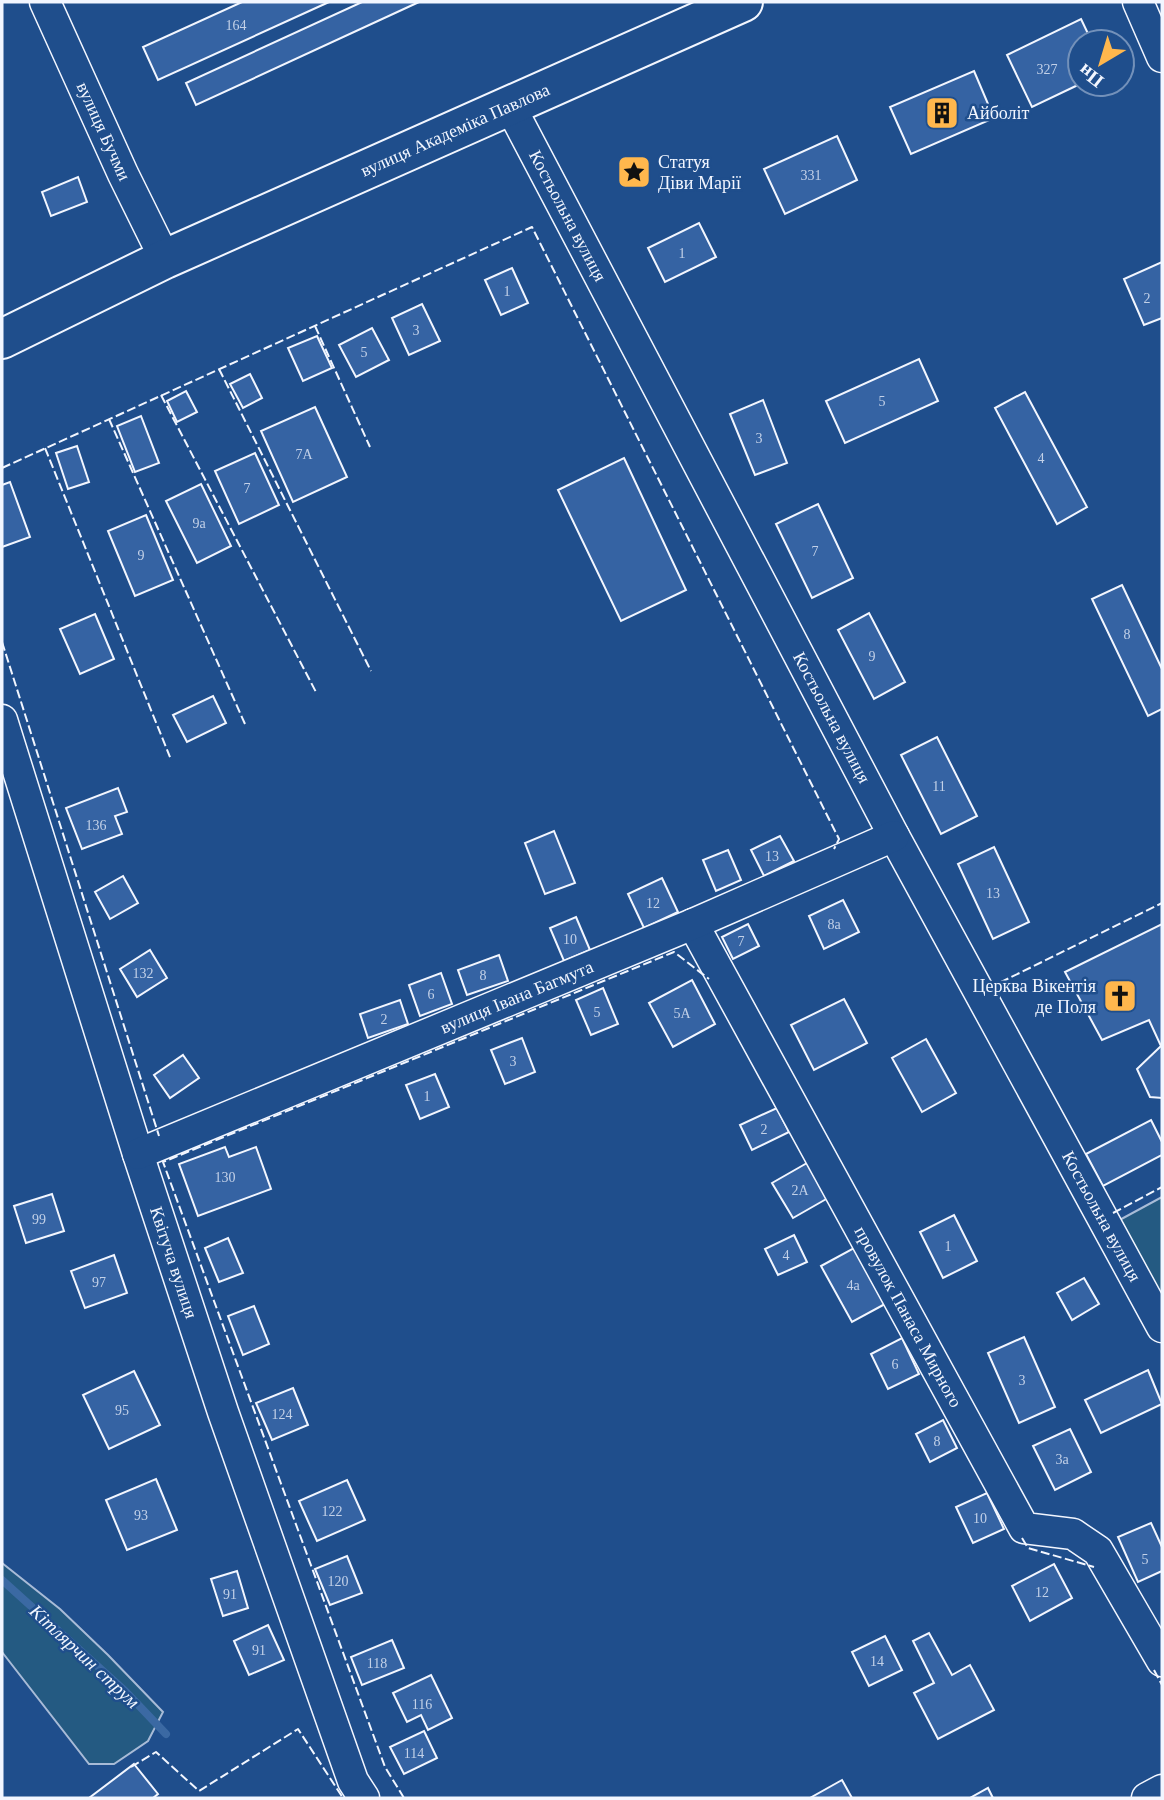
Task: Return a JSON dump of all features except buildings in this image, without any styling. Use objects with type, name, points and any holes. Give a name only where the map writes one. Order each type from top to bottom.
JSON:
[{"type":"main road","name":"вулиця Академіка Павлова","points":[[2,339],[166,259],[743,2]]},
{"type":"street","name":"вулиця Бучми","points":[[45,2],[123,174],[166,259]]},
{"type":"street","points":[[1138,2],[1162,57]]},
{"type":"street","name":"Костьольна вулиця","points":[[510,106],[894,836],[1162,1327]]},
{"type":"street","name":"Квітуча вулиця","points":[[2,720],[138,1154],[228,1425],[353,1781],[364,1798]]},
{"type":"street","name":"вулиця Івана Багмута","points":[[138,1154],[693,925],[894,836]]},
{"type":"street","name":"провулок Панаса Мирного","points":[[693,925],[1024,1528],[1073,1534],[1098,1551],[1162,1661]]},
{"type":"street","points":[[1147,1798],[1162,1790]]},
{"type":"shaded area","points":[[1162,1197],[1162,1304],[1114,1223]]},
{"type":"shaded area","points":[[2,1563],[60,1609],[163,1712],[148,1741],[114,1764],[89,1764],[2,1652]]},
{"type":"waterway","name":"Кітлярчин струм","points":[[2,1580],[125,1691],[166,1734]]},
{"type":"fence","points":[[2,468],[532,227],[839,839],[834,849]]},
{"type":"fence","points":[[315,326],[370,447]]},
{"type":"fence","points":[[219,369],[371,671]]},
{"type":"fence","points":[[161,395],[317,694]]},
{"type":"fence","points":[[109,419],[245,724]]},
{"type":"fence","points":[[45,448],[170,757]]},
{"type":"fence","points":[[2,642],[159,1136]]},
{"type":"fence","points":[[989,988],[1162,903]]},
{"type":"fence","points":[[404,1798],[385,1767],[163,1162],[674,952],[709,979]]},
{"type":"fence","points":[[1113,1213],[1162,1187]]},
{"type":"fence","points":[[1022,1538],[1028,1548],[1094,1567]]},
{"type":"fence","points":[[1154,1670],[1162,1685]]},
{"type":"fence","points":[[131,1767],[156,1752],[199,1791],[298,1729],[343,1798]]},
{"type":"place","name":"Айболіт","points":[[942,113]]},
{"type":"place","name":"Статуя Діви Марії","points":[[634,172]]},
{"type":"place","name":"Церква Вікентія де Поля","points":[[1120,996]]}]
